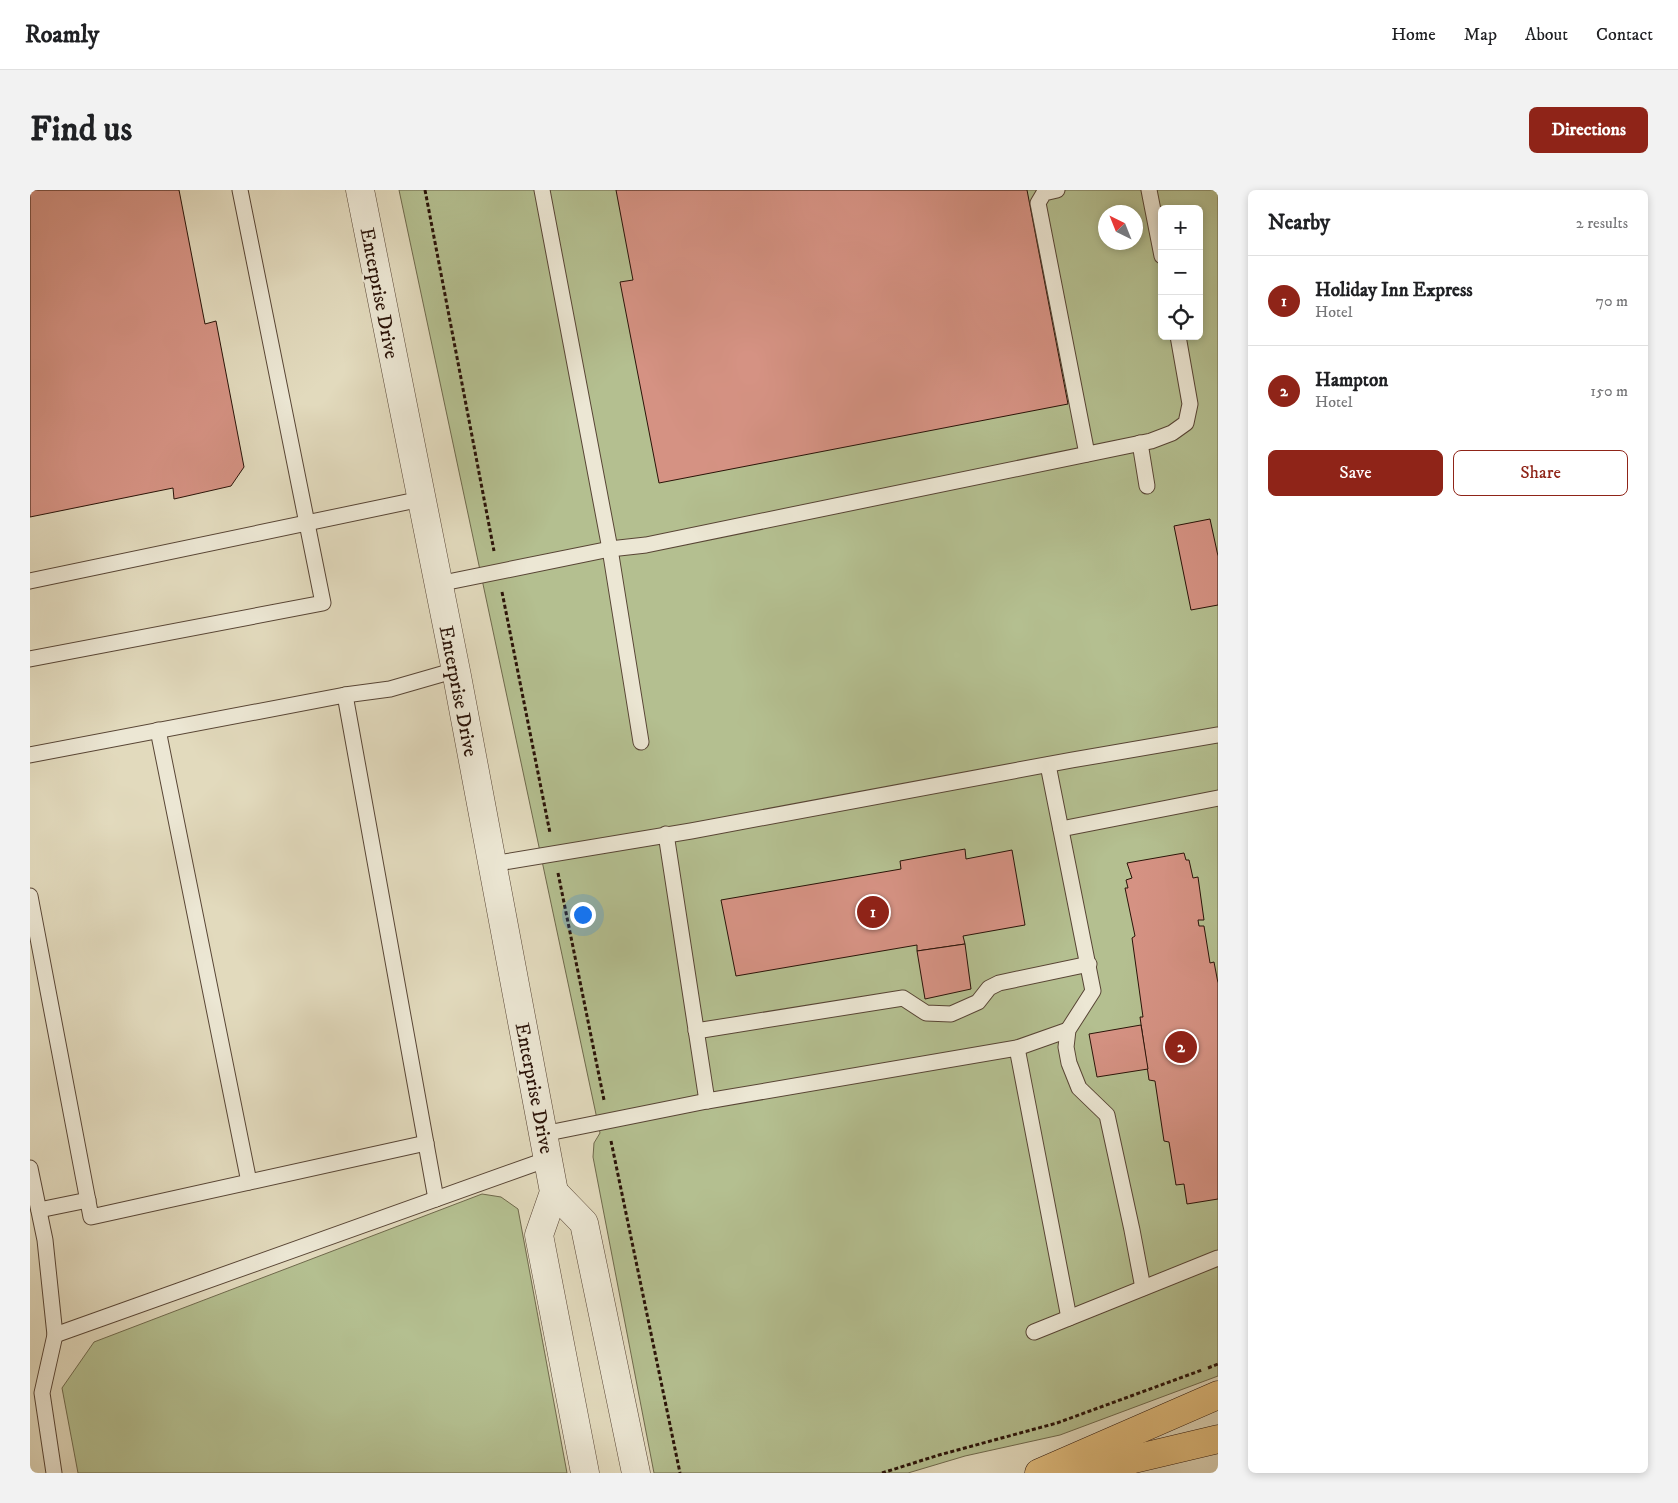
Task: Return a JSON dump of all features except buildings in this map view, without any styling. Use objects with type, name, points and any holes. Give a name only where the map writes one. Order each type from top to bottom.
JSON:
[{"type":"highway","points":[[1039,1473],[1218,1395]]},
{"type":"highway","points":[[1075,1473],[1218,1439]]},
{"type":"street","name":"Enterprise Drive","points":[[360,190],[456,670],[546,1146],[554,1192],[539,1235],[585,1473]]},
{"type":"street","points":[[554,1192],[584,1223],[636,1473]]},
{"type":"lane","points":[[30,658],[323,604],[240,190]]},
{"type":"lane","points":[[542,190],[610,549],[641,742]]},
{"type":"lane","points":[[1058,190],[1044,193],[1038,203],[1087,454]]},
{"type":"lane","points":[[1149,190],[1161,250]]},
{"type":"lane","points":[[438,584],[610,549],[646,545],[1140,443],[1172,433],[1186,422],[1190,404],[1179,340]]},
{"type":"lane","points":[[1140,443],[1147,486]]},
{"type":"lane","points":[[30,581],[421,499]]},
{"type":"lane","points":[[30,755],[345,694],[390,689],[456,670]]},
{"type":"lane","points":[[345,694],[436,1199]]},
{"type":"lane","points":[[158,730],[250,1182]]},
{"type":"lane","points":[[492,864],[691,831],[1218,735]]},
{"type":"lane","points":[[1048,765],[1093,991],[1068,1030],[1066,1047],[1068,1063],[1078,1088],[1107,1115],[1143,1288]]},
{"type":"lane","points":[[1061,829],[1218,798]]},
{"type":"lane","points":[[666,834],[708,1102]]},
{"type":"lane","points":[[30,896],[91,1217],[426,1143]]},
{"type":"lane","points":[[696,1031],[903,998],[926,1013],[951,1014],[978,1002],[989,988],[1000,983],[1088,964]]},
{"type":"lane","points":[[55,1335],[436,1199],[546,1146],[708,1102],[1017,1048],[1068,1030]]},
{"type":"lane","points":[[1017,1048],[1069,1318]]},
{"type":"lane","points":[[30,1168],[45,1240],[55,1335],[36,1392],[54,1473]]},
{"type":"lane","points":[[39,1210],[88,1200]]},
{"type":"lane","points":[[1034,1332],[1218,1258]]},
{"type":"path","points":[[426,190],[498,572],[603,1096]]},
{"type":"path","points":[[611,1140],[680,1473]]},
{"type":"path","points":[[882,1473],[939,1455],[1058,1423],[1218,1364]]},
{"type":"green space","points":[[399,190],[1218,190],[1218,1376],[1060,1435],[965,1456],[908,1473],[654,1473],[593,1157],[594,1143],[600,1133]]},
{"type":"green space","points":[[482,1194],[501,1197],[518,1209],[567,1473],[78,1473],[62,1388],[94,1342]]},
{"type":"place","name":"Holiday Inn Express","points":[[873,912]]},
{"type":"place","name":"Hampton","points":[[1181,1047]]}]
